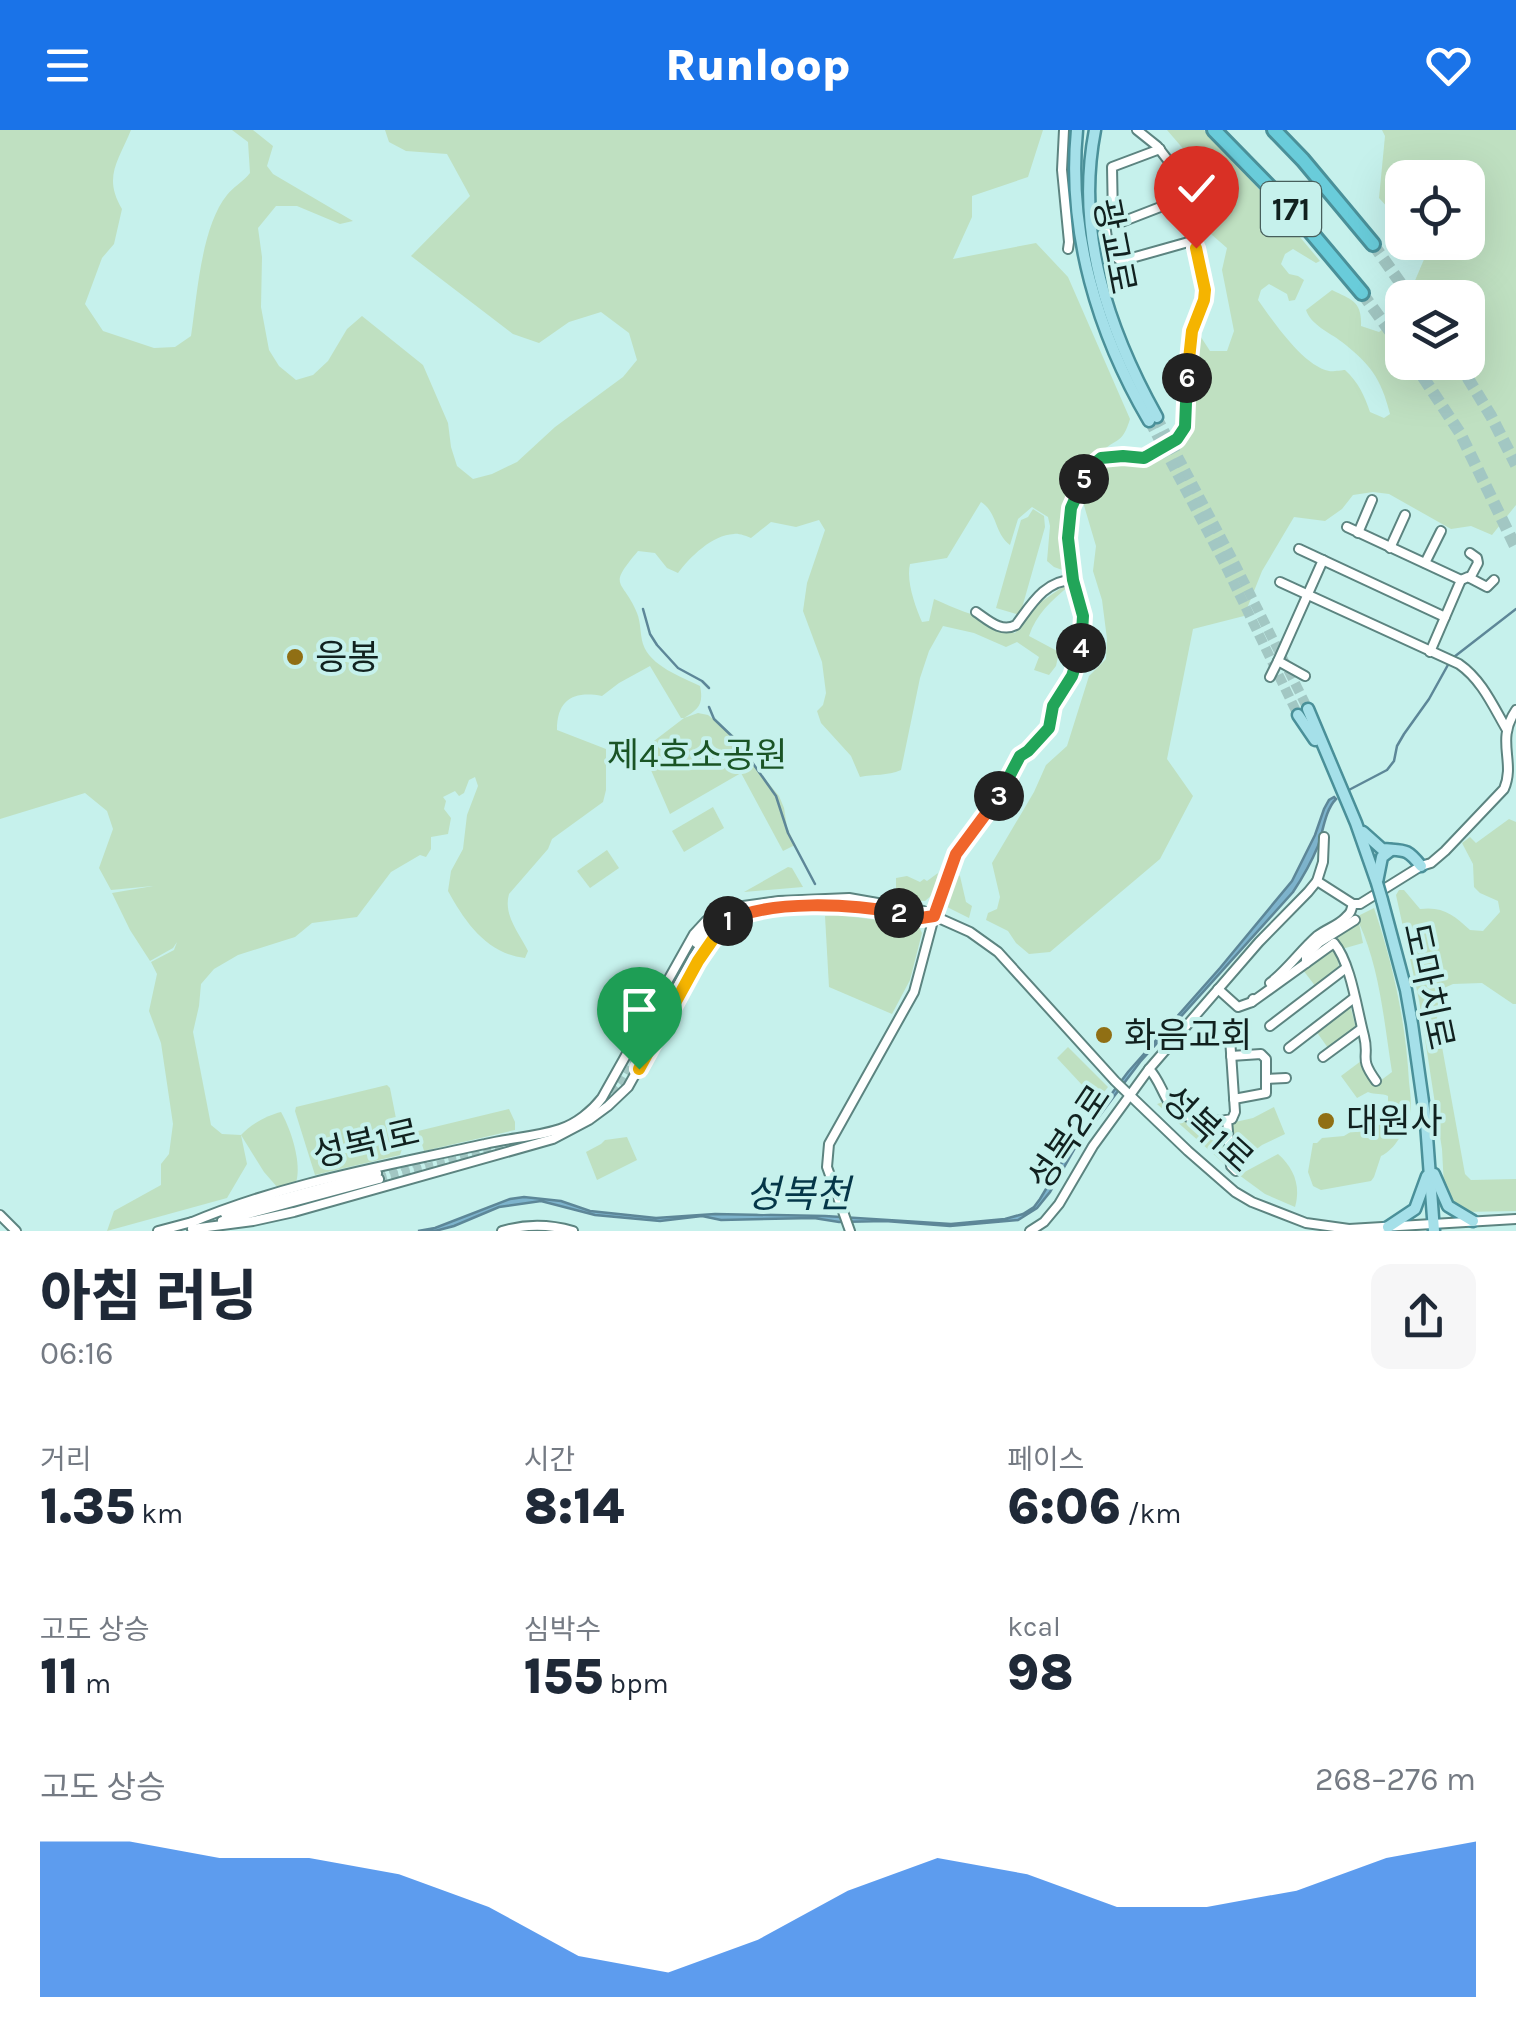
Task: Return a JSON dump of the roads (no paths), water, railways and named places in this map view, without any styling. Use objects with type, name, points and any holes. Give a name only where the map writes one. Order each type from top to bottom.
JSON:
[{"type":"highway","name":"171","points":[[1214,130],[1294,212],[1362,293]]},
{"type":"highway","name":"171","points":[[1274,130],[1372,244]]},
{"type":"main road","name":"광교로","points":[[1076,130],[1077,213],[1088,272],[1110,342],[1153,419],[1106,304],[1090,216],[1090,161],[1095,130]]},
{"type":"main road","name":"도마치로","points":[[1303,712],[1330,761],[1356,824],[1377,883],[1406,990],[1430,1166],[1434,1228]]},
{"type":"main road","points":[[1356,824],[1376,846],[1405,850],[1421,866]]},
{"type":"main road","points":[[1377,883],[1382,857],[1391,850]]},
{"type":"main road","points":[[1430,1166],[1448,1206],[1472,1221]]},
{"type":"main road","points":[[1388,1227],[1415,1209],[1430,1166]]},
{"type":"street","points":[[1064,130],[1068,249]]},
{"type":"street","points":[[850,1231],[828,1167],[828,1144],[914,992],[956,854],[998,797],[1020,756],[1049,728],[1053,706],[1078,662],[1083,616],[1073,580],[1068,538],[1071,508],[1087,474],[1101,458],[1153,455],[1177,439],[1185,427],[1192,331],[1204,300],[1204,277],[1182,213],[1181,189],[1174,168],[1137,130]]},
{"type":"street","points":[[1160,150],[1112,167],[1113,219],[1119,223],[1181,199]]},
{"type":"street","points":[[1101,218],[1109,252],[1122,261],[1192,241]]},
{"type":"street","points":[[1358,533],[1372,500]]},
{"type":"street","points":[[1390,548],[1405,515]]},
{"type":"street","points":[[1347,528],[1487,587],[1494,580]]},
{"type":"street","points":[[1425,564],[1441,530]]},
{"type":"street","points":[[1300,549],[1446,617]]},
{"type":"street","points":[[1430,652],[1478,563],[1470,553]]},
{"type":"street","points":[[1270,677],[1323,560]]},
{"type":"street","points":[[976,612],[998,626],[1010,628],[1046,589],[1073,580]]},
{"type":"street","points":[[1280,582],[1459,664],[1483,688],[1506,730]]},
{"type":"street","points":[[1278,661],[1305,676]]},
{"type":"street","points":[[1324,836],[1323,862],[1316,881],[1353,904],[1365,902],[1430,863],[1446,852],[1504,789],[1509,778],[1506,730],[1516,710]]},
{"type":"street","name":"성복2로","points":[[1030,1231],[1059,1204],[1127,1092],[1316,881]]},
{"type":"street","name":"성복1로","points":[[188,1228],[454,1150],[566,1127],[596,1105],[694,934],[706,921],[730,908],[849,898],[924,911],[970,932],[998,952],[1114,1080],[1188,1151],[1252,1202],[1280,1215],[1328,1228],[1434,1228],[1516,1219]]},
{"type":"street","points":[[1252,1002],[1314,939],[1346,916],[1353,904]]},
{"type":"street","name":"성복1로","points":[[700,942],[727,922],[752,912],[818,906],[864,908],[921,918],[934,916]]},
{"type":"street","name":"성복1로","points":[[700,942],[720,918],[742,907]]},
{"type":"street","points":[[1218,989],[1238,1007],[1252,1002],[1306,963],[1355,920]]},
{"type":"street","name":"성복1로","points":[[158,1231],[254,1221],[294,1212],[560,1136],[608,1106],[628,1087],[698,961],[727,922]]},
{"type":"street","points":[[1331,940],[1340,950],[1346,968],[1364,1036],[1365,1065],[1376,1081]]},
{"type":"street","points":[[649,1032],[700,942]]},
{"type":"street","points":[[1270,1026],[1346,968]]},
{"type":"street","points":[[1289,1048],[1354,998]]},
{"type":"street","points":[[1323,1057],[1361,1029]]},
{"type":"street","points":[[1230,1038],[1235,1112],[1227,1120],[1231,1166],[1236,1171]]},
{"type":"street","points":[[634,1041],[642,1049],[651,1047]]},
{"type":"street","points":[[1231,1056],[1261,1054],[1267,1079],[1266,1092],[1234,1098]]},
{"type":"street","name":"성복2로","points":[[1150,1069],[1176,1110],[1201,1120],[1227,1120]]},
{"type":"street","points":[[613,1079],[624,1078],[628,1087]]},
{"type":"street","points":[[1267,1079],[1286,1078]]},
{"type":"street","points":[[454,1150],[449,1162],[456,1166]]},
{"type":"street","points":[[380,1172],[391,1174],[391,1184]]},
{"type":"street","name":"성복1로","points":[[188,1228],[243,1203],[380,1172]]},
{"type":"street","points":[[0,1214],[16,1231]]},
{"type":"street","points":[[502,1231],[545,1226],[573,1231]]},
{"type":"water","points":[[1334,797],[1315,852],[1293,892],[1140,1062],[1075,1148],[1050,1192],[1037,1208],[1018,1220],[950,1226],[814,1218],[721,1220],[702,1216],[660,1221],[595,1215],[541,1201],[499,1207],[454,1226],[418,1231],[524,1197],[561,1201],[590,1211],[656,1218],[715,1214],[825,1216],[951,1224],[1023,1214],[1040,1199],[1070,1149],[1128,1072],[1292,881],[1324,809]]},
{"type":"waterway","points":[[643,609],[657,645],[678,668],[709,688]]},
{"type":"waterway","points":[[1454,657],[1516,609]]},
{"type":"waterway","points":[[1345,792],[1387,770],[1397,746],[1449,663]]},
{"type":"waterway","points":[[709,707],[714,719],[737,741],[776,796],[788,833],[815,884]]},
{"type":"tunnel","points":[[1373,244],[1398,280]]},
{"type":"tunnel","points":[[1362,293],[1385,325]]},
{"type":"tunnel","points":[[1425,380],[1460,433],[1516,548]]},
{"type":"tunnel","points":[[1469,380],[1516,465]]},
{"type":"tunnel","points":[[1157,417],[1308,709]]},
{"type":"tunnel","points":[[1149,421],[1298,715]]},
{"type":"tunnel","points":[[596,1111],[624,1079],[651,1033]]},
{"type":"tunnel","points":[[379,1179],[534,1141]]},
{"type":"tunnel","points":[[377,1173],[426,1160]]},
{"type":"place","name":"응봉","points":[[295,657]]},
{"type":"place","name":"화음교회","points":[[1104,1035]]},
{"type":"place","name":"대원사","points":[[1326,1121]]},
{"type":"park label","name":"제4호소공원","points":[[697,755]]},
{"type":"water label","name":"성복천","points":[[798,1194]]}]
